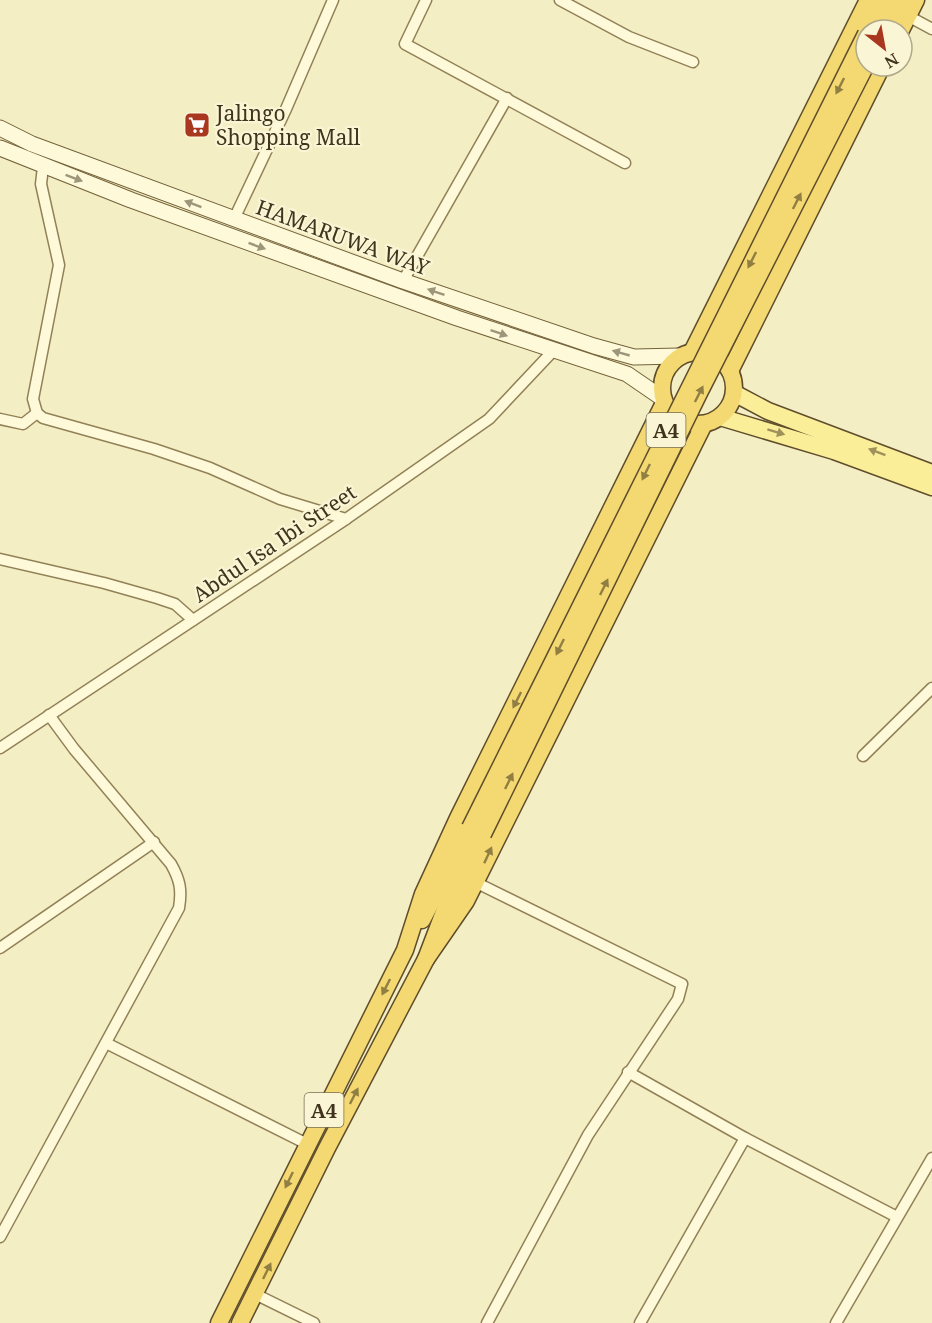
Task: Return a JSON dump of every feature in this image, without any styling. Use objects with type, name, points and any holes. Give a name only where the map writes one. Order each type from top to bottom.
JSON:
[{"type":"highway","name":"A4","points":[[712,420],[682,421],[673,415],[663,401],[661,382],[668,367],[685,354],[868,0]]},
{"type":"highway","points":[[874,18],[883,0]]},
{"type":"highway","points":[[890,18],[899,0]]},
{"type":"highway","points":[[907,18],[916,0]]},
{"type":"highway","name":"A4","points":[[240,1323],[332,1138],[426,959],[476,831],[854,59]]},
{"type":"highway","name":"A4","points":[[219,1323],[405,950],[476,831],[859,78]]},
{"type":"highway","points":[[734,393],[730,370],[876,78]]},
{"type":"highway","points":[[685,354],[714,355],[730,370]]},
{"type":"highway","name":"A4","points":[[426,959],[447,932],[475,882],[712,420],[729,406],[734,393]]},
{"type":"highway","name":"A4","points":[[405,950],[423,894],[663,401]]},
{"type":"main road","name":"HAMARUWA WAY","points":[[0,129],[32,144],[404,281],[624,354],[645,357],[685,354]]},
{"type":"main road","points":[[0,148],[43,167],[553,351],[627,374],[663,401]]},
{"type":"main road","points":[[734,393],[768,411],[932,473]]},
{"type":"main road","points":[[712,420],[834,451],[932,487]]},
{"type":"street","points":[[234,219],[286,109],[333,0]]},
{"type":"street","points":[[426,0],[405,44],[625,162]]},
{"type":"street","points":[[560,0],[629,37],[693,62]]},
{"type":"street","points":[[914,25],[932,29]]},
{"type":"street","points":[[404,281],[507,98]]},
{"type":"street","points":[[43,167],[41,184],[59,265],[33,399],[37,412],[43,418],[84,432],[154,448],[210,468],[280,499],[346,519]]},
{"type":"street","name":"Abdul Isa Ibi Street","points":[[0,748],[346,519],[489,419],[553,351]]},
{"type":"street","points":[[0,418],[23,424],[37,412]]},
{"type":"street","points":[[0,559],[157,598],[175,604],[193,620]]},
{"type":"street","points":[[863,756],[932,688]]},
{"type":"street","points":[[0,1237],[178,908],[181,892],[179,878],[154,842],[74,749],[50,715]]},
{"type":"street","points":[[0,948],[154,842]]},
{"type":"street","points":[[475,882],[682,984],[678,999],[588,1135],[487,1323]]},
{"type":"street","points":[[106,1043],[307,1144]]},
{"type":"street","points":[[628,1072],[745,1138],[897,1217]]},
{"type":"street","points":[[640,1323],[745,1138]]},
{"type":"street","points":[[836,1323],[897,1217],[928,1177],[932,1158]]},
{"type":"street","points":[[255,1294],[314,1323]]},
{"type":"place","name":"Jalingo Shopping Mall","points":[[197,125]]}]
